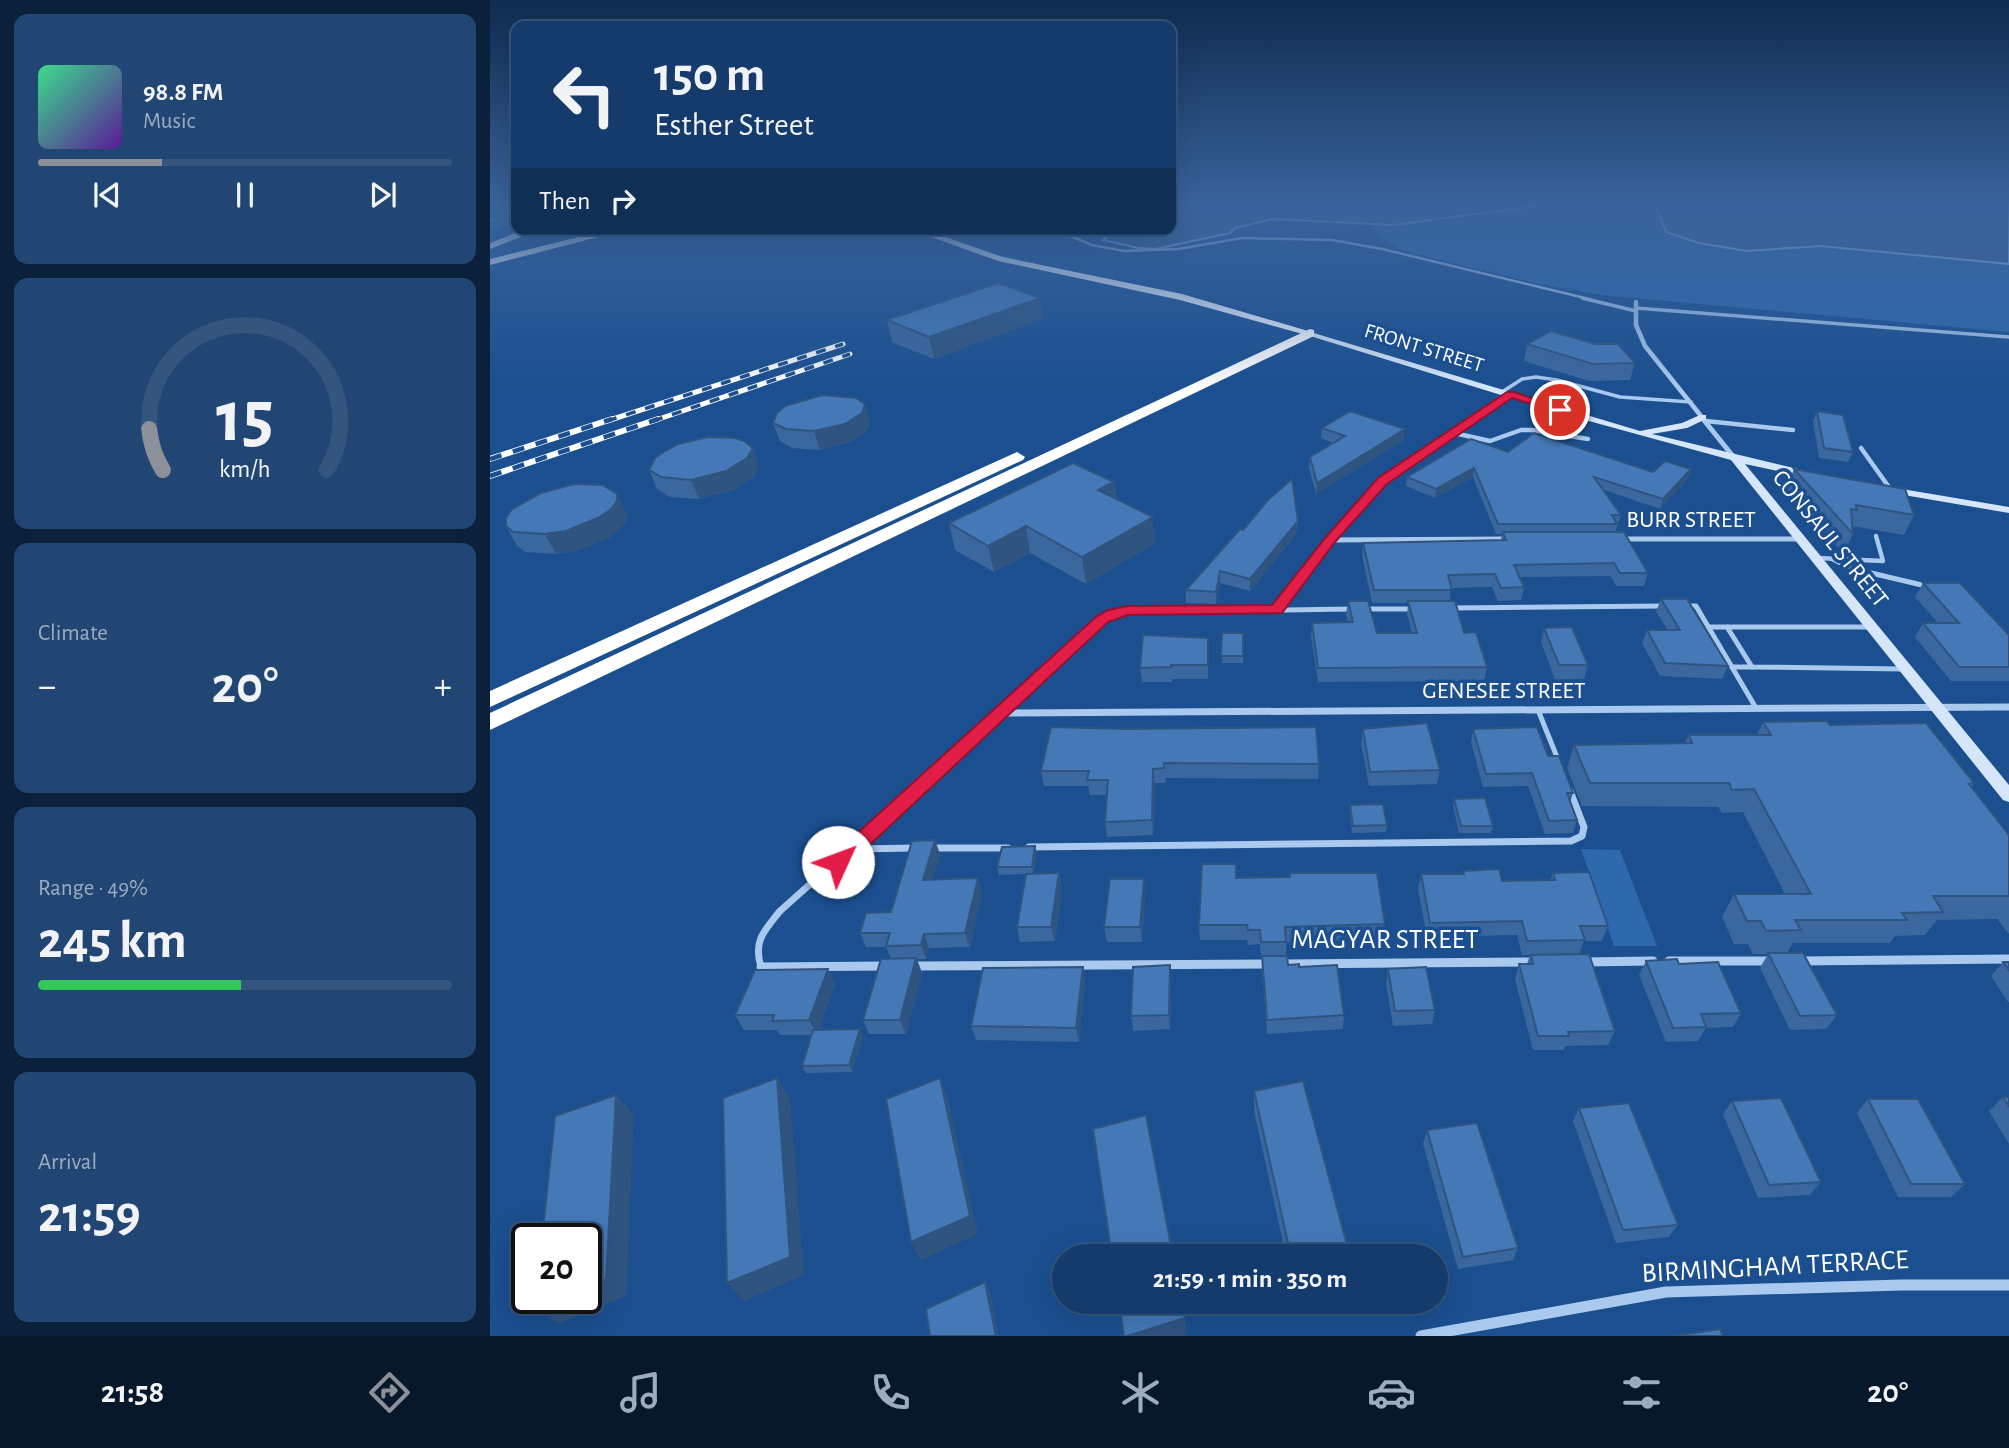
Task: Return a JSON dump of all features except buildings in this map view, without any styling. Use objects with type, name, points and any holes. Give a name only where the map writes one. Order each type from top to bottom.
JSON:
[{"type":"highway","points":[[490,699],[1303,331]]},
{"type":"highway","points":[[490,722],[1303,331]]},
{"type":"main road","name":"FRONT STREET","points":[[1032,265],[1182,297],[1303,331]]},
{"type":"street","name":"CONSAUL STREET","points":[[1636,307],[1636,325],[1645,346],[2009,796]]},
{"type":"street","name":"FRONT STREET","points":[[1303,331],[1637,433],[1737,460],[1828,479]]},
{"type":"street","points":[[1277,610],[1331,540],[1383,481],[1454,433],[1506,393]]},
{"type":"street","points":[[1637,433],[1684,426],[1704,419]]},
{"type":"street","points":[[1885,489],[2009,510]]},
{"type":"street","points":[[1331,540],[1520,539]]},
{"type":"street","name":"BURR STREET","points":[[1615,539],[1800,539]]},
{"type":"street","name":"GENESEE STREET","points":[[998,713],[2009,707]]},
{"type":"street","points":[[1579,962],[2009,959]]},
{"type":"street","name":"MAGYAR STREET","points":[[761,967],[1552,962]]},
{"type":"street","name":"BIRMINGHAM TERRACE","points":[[1421,1336],[1666,1292],[1901,1285],[2009,1285]]},
{"type":"lane","points":[[1454,265],[1636,307],[2009,337]]},
{"type":"lane","points":[[1506,393],[1523,378],[1533,378],[1558,380],[1575,387],[1639,400],[1691,402]]},
{"type":"lane","points":[[1704,419],[1793,430]]},
{"type":"lane","points":[[1454,433],[1490,441],[1521,430],[1532,430],[1588,439]]},
{"type":"lane","points":[[1861,448],[1885,489]]},
{"type":"lane","points":[[1816,558],[1883,561],[1876,536]]},
{"type":"lane","points":[[1832,559],[1852,569],[1931,587]]},
{"type":"lane","points":[[1444,608],[1668,606]]},
{"type":"lane","points":[[1682,606],[1696,606],[1756,708]]},
{"type":"lane","points":[[761,967],[756,951],[763,932],[780,911],[852,849],[1102,619],[1114,613],[1145,610],[1416,609]]},
{"type":"lane","points":[[1709,627],[1872,627]]},
{"type":"lane","points":[[1727,627],[1752,667]]},
{"type":"lane","points":[[1732,667],[1906,669]]},
{"type":"lane","points":[[1538,710],[1562,769]]},
{"type":"lane","points":[[852,849],[1553,843],[1571,841],[1582,836],[1584,827],[1566,781]]},
{"type":"shaded area","points":[[1463,265],[2009,265],[2009,332],[1601,295],[1539,284]]},
{"type":"shaded area","points":[[1581,849],[1620,850],[1657,946],[1614,946]]},
{"type":"railway","points":[[607,421],[843,344]]},
{"type":"railway","points":[[653,421],[850,354]]},
{"type":"railway","points":[[490,459],[612,419]]},
{"type":"railway","points":[[490,476],[658,419]]},
{"type":"route","points":[[838,862],[1102,619],[1114,613],[1128,611],[1277,610],[1331,540],[1383,481],[1511,394],[1560,410]]}]
